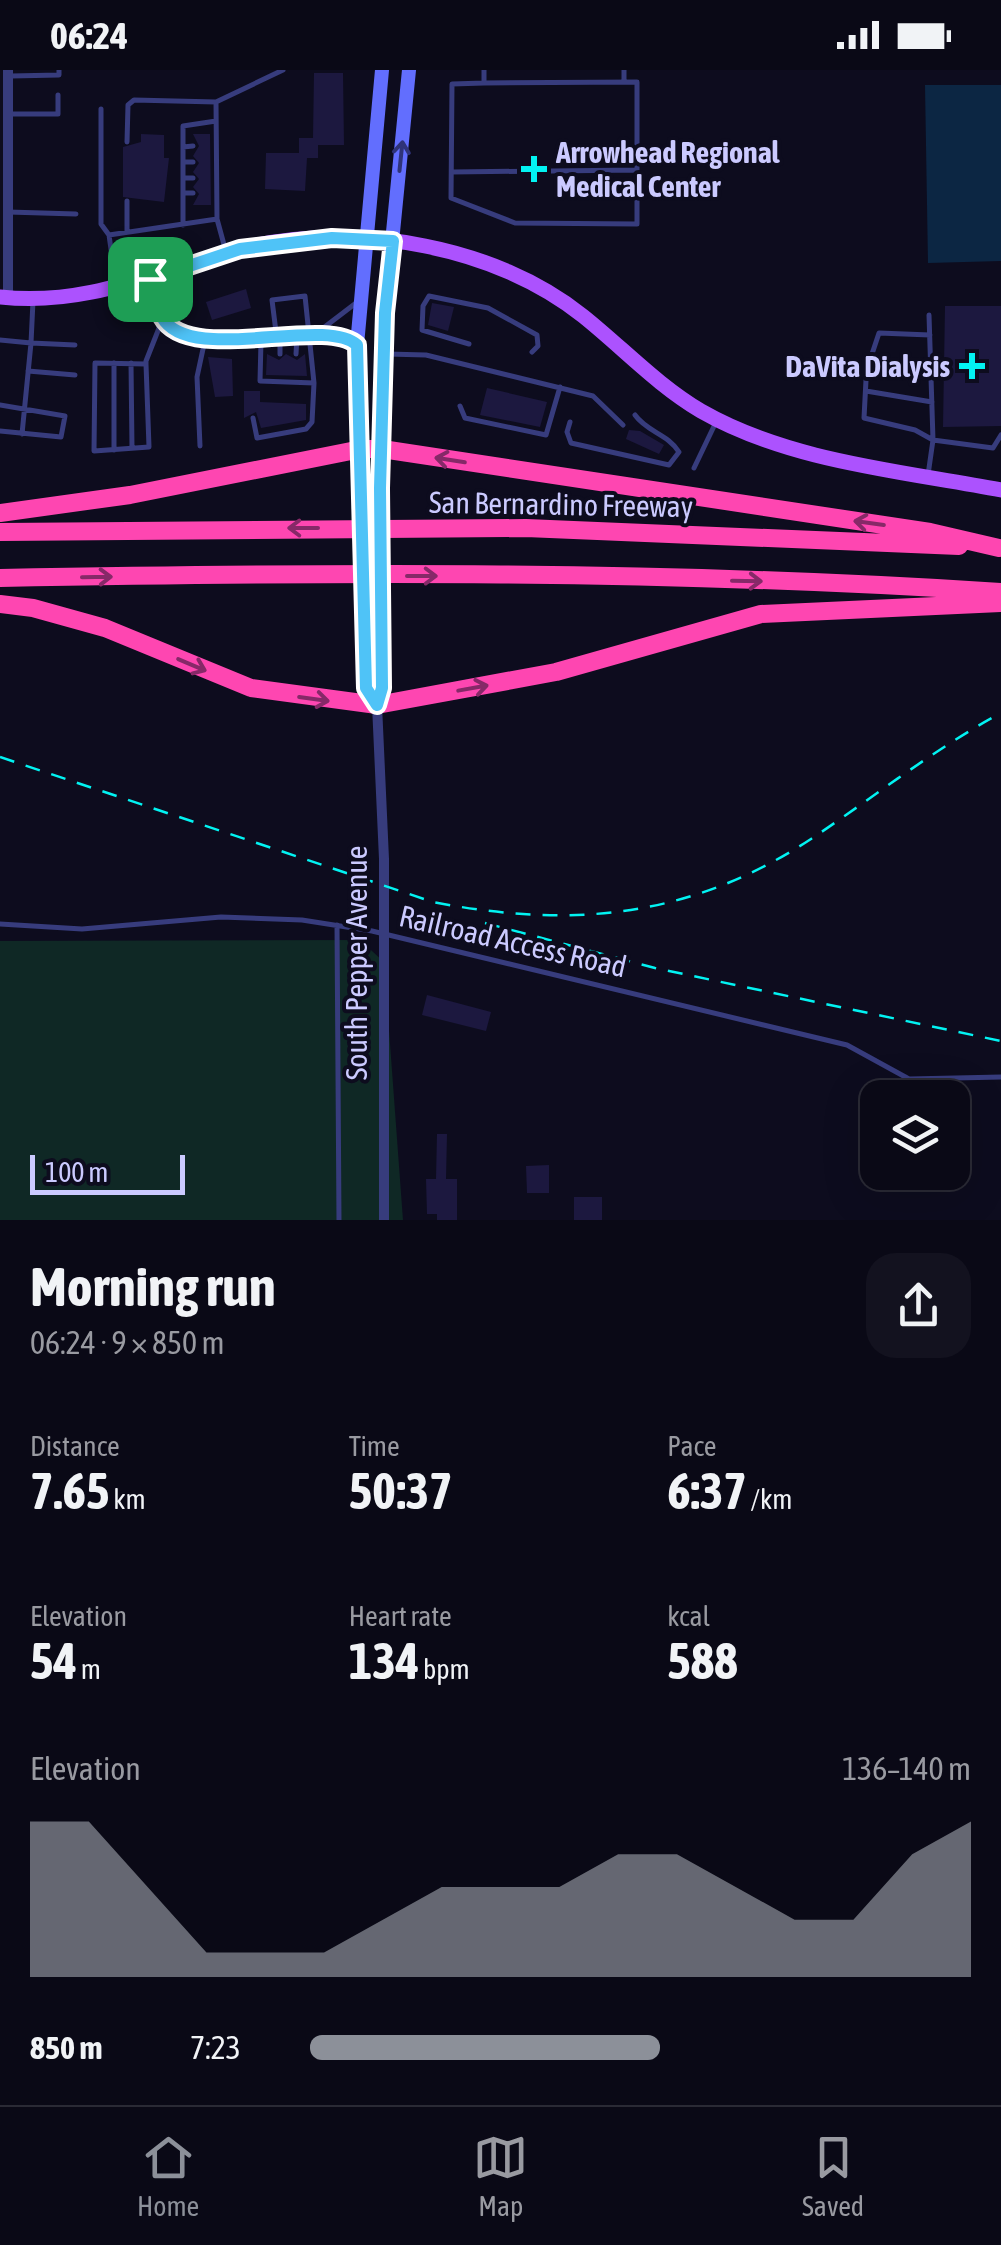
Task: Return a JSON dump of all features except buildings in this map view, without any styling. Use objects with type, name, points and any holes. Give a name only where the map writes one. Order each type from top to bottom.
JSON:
[{"type":"highway","points":[[0,513],[130,496],[361,449],[382,449],[930,532],[1000,548]]},
{"type":"highway","name":"San Bernardino Freeway","points":[[0,532],[526,528],[1000,548]]},
{"type":"highway","points":[[0,578],[522,576],[880,584],[1001,592]]},
{"type":"highway","points":[[0,604],[33,608],[105,628],[251,688],[377,705],[556,672],[760,614],[1001,603]]},
{"type":"main road","name":"South Pepper Avenue","points":[[377,705],[366,688],[357,345],[382,70]]},
{"type":"main road","name":"South Pepper Avenue","points":[[377,705],[382,688],[379,548],[384,354],[408,70]]},
{"type":"main road","points":[[4,298],[116,288],[226,254],[296,239],[366,238],[449,251],[548,290],[658,382],[748,435],[797,449],[1001,490]]},
{"type":"street","points":[[4,298],[8,73]]},
{"type":"street","name":"South Pepper Avenue","points":[[377,705],[384,859],[384,1220]]},
{"type":"lane","points":[[8,73],[60,75],[60,70]]},
{"type":"lane","points":[[127,142],[128,105],[134,100],[216,102],[283,70]]},
{"type":"lane","points":[[484,70],[484,83]]},
{"type":"lane","points":[[624,70],[624,82]]},
{"type":"lane","points":[[637,82],[638,224],[515,222],[451,198],[452,84],[484,83],[637,82]]},
{"type":"lane","points":[[8,114],[58,114],[58,95]]},
{"type":"lane","points":[[216,102],[214,193],[226,254]]},
{"type":"lane","points":[[101,110],[101,224],[108,235],[116,288]]},
{"type":"lane","points":[[183,224],[183,126],[216,121]]},
{"type":"lane","points":[[183,146],[193,146]]},
{"type":"lane","points":[[183,162],[193,162]]},
{"type":"lane","points":[[452,172],[637,170]]},
{"type":"lane","points":[[183,178],[193,178]]},
{"type":"lane","points":[[183,193],[193,193]]},
{"type":"lane","points":[[126,202],[127,232]]},
{"type":"lane","points":[[8,212],[76,214]]},
{"type":"lane","points":[[108,235],[217,220]]},
{"type":"lane","points":[[150,279],[163,318],[176,331],[261,341],[314,333],[350,339],[357,345]]},
{"type":"lane","points":[[253,418],[257,438],[306,429],[312,422],[314,333],[305,296],[272,300],[280,354]]},
{"type":"lane","points":[[469,344],[422,330],[423,306],[429,296],[488,308],[537,334],[538,346],[532,352]]},
{"type":"lane","points":[[22,434],[34,298]]},
{"type":"lane","points":[[314,333],[358,301]]},
{"type":"lane","points":[[928,476],[933,440],[930,315]]},
{"type":"lane","points":[[146,364],[95,362],[94,451],[149,448],[146,364],[163,318]]},
{"type":"lane","points":[[930,335],[879,333],[866,361],[867,420],[914,430],[933,440],[993,448],[1001,434]]},
{"type":"lane","points":[[200,446],[197,377],[206,335]]},
{"type":"lane","points":[[296,337],[296,354]]},
{"type":"lane","points":[[0,340],[75,345]]},
{"type":"lane","points":[[253,390],[260,381],[261,341]]},
{"type":"lane","points":[[384,354],[426,354],[593,396],[623,425]]},
{"type":"lane","points":[[871,357],[930,370]]},
{"type":"lane","points":[[114,363],[114,450]]},
{"type":"lane","points":[[131,364],[132,448]]},
{"type":"lane","points":[[28,371],[75,375]]},
{"type":"lane","points":[[260,381],[296,379],[314,383]]},
{"type":"lane","points":[[460,406],[465,418],[546,436],[560,387]]},
{"type":"lane","points":[[866,391],[932,402]]},
{"type":"lane","points":[[0,405],[65,416],[61,438],[0,432]]},
{"type":"lane","points":[[570,422],[566,432],[571,443],[668,465],[675,460],[679,452],[671,441],[642,426],[635,415]]},
{"type":"lane","points":[[694,468],[718,419]]},
{"type":"lane","name":"Railroad Access Road","points":[[0,924],[82,929],[247,917],[338,925],[847,1045],[909,1079],[1001,1076]]},
{"type":"lane","points":[[338,925],[339,1220]]},
{"type":"green space","points":[[360,940],[384,962],[403,1220],[0,1220],[0,941]]},
{"type":"water","points":[[925,85],[1001,85],[1001,261],[928,263]]},
{"type":"railway","points":[[0,757],[433,902],[534,915],[582,915],[675,901],[766,865],[1001,713]]},
{"type":"railway","points":[[485,923],[655,968],[1001,1041]]},
{"type":"place","name":"Arrowhead Regional Medical Center","points":[[534,169]]},
{"type":"place","name":"DaVita Dialysis","points":[[972,366]]},
{"type":"route","points":[[332,238],[393,241],[385,313],[379,548],[382,688],[377,705],[366,688],[357,345],[350,339],[318,332],[248,341],[176,331],[163,318],[150,279],[270,243],[332,238]]}]
